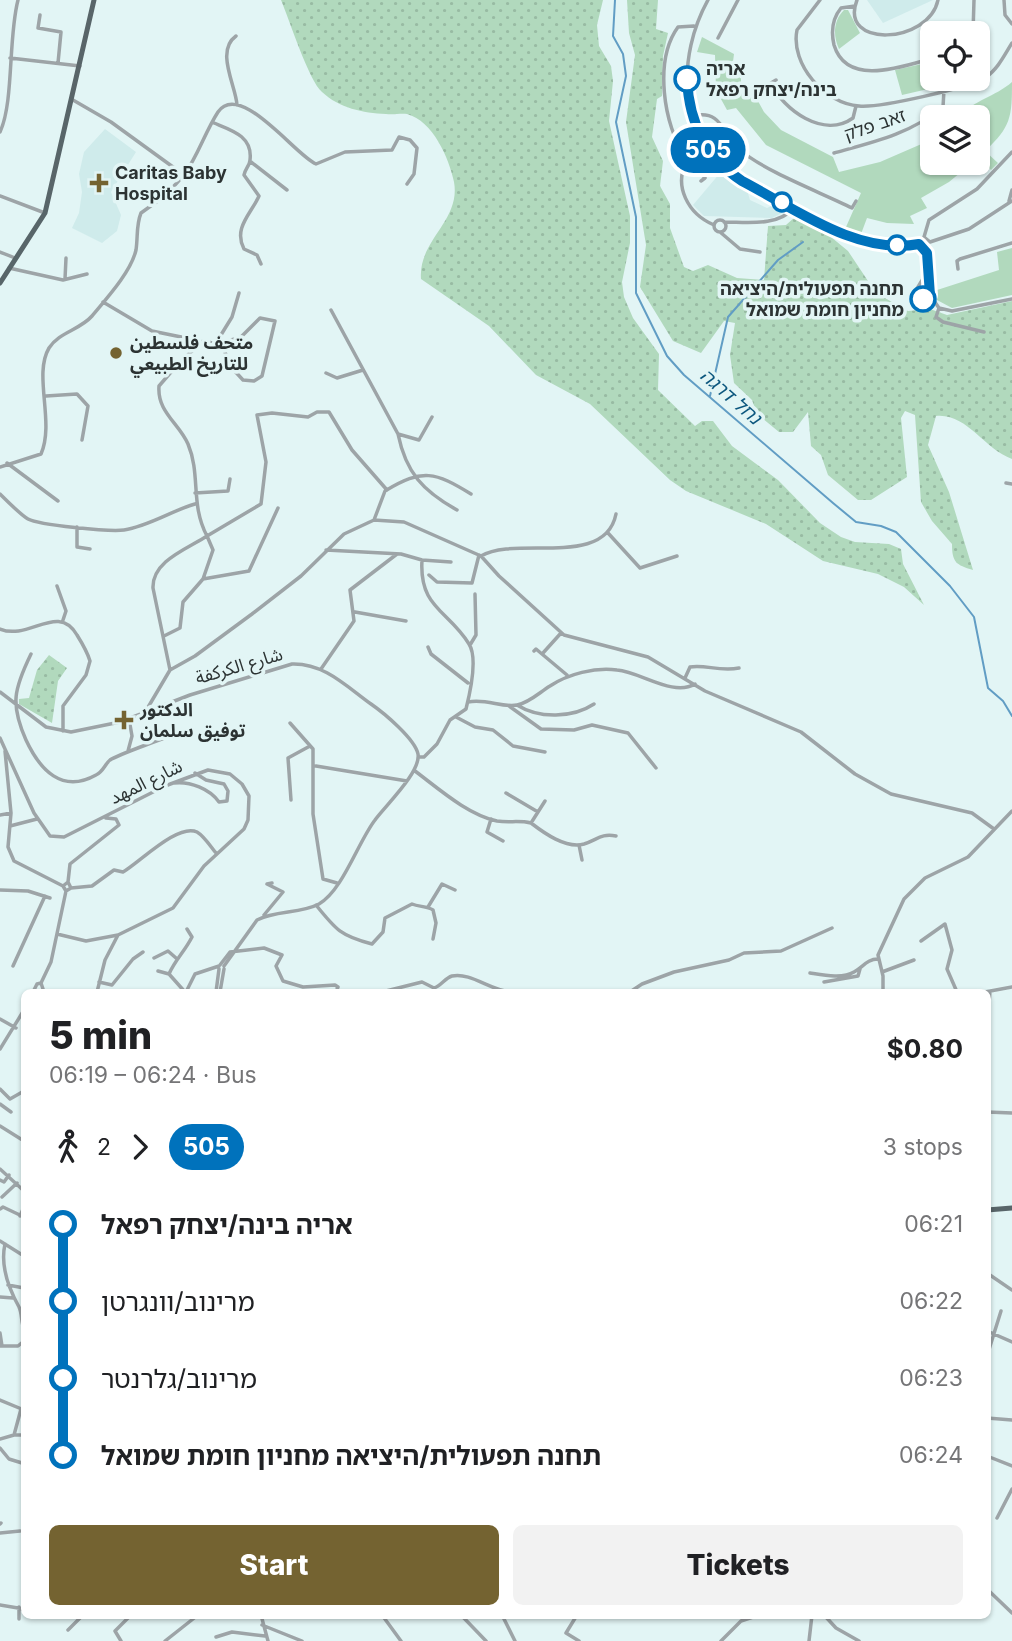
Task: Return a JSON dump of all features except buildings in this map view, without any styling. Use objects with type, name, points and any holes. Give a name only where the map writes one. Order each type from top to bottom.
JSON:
[{"type":"main road","points":[[0,283],[45,213],[94,0]]},
{"type":"main road","points":[[991,1210],[1012,1209]]},
{"type":"street","points":[[0,132],[8,83],[11,31],[18,0]]},
{"type":"street","points":[[708,0],[694,26],[687,77],[693,116],[704,144],[726,169],[794,208],[867,242],[919,244],[926,248]]},
{"type":"street","points":[[718,38],[738,0]]},
{"type":"street","points":[[820,0],[797,30],[799,59],[820,85],[839,99],[856,106],[882,104],[940,91]]},
{"type":"street","points":[[857,0],[855,6],[860,26],[869,34],[878,35],[924,24],[932,18],[938,0]]},
{"type":"street","points":[[973,21],[974,0]]},
{"type":"street","points":[[1003,0],[1004,15],[1012,24]]},
{"type":"street","points":[[855,6],[841,9],[832,28],[836,50],[848,63],[862,70],[877,71],[920,61]]},
{"type":"street","points":[[40,15],[38,28],[61,32],[58,63]]},
{"type":"street","points":[[694,26],[678,27],[669,41],[665,61],[670,121],[687,160],[705,178],[701,181]]},
{"type":"street","points":[[236,36],[230,42],[227,65],[237,105]]},
{"type":"street","points":[[990,73],[1012,43]]},
{"type":"street","points":[[10,58],[80,66]]},
{"type":"street","points":[[776,80],[771,83],[779,99],[809,120],[844,123],[853,118],[856,106]]},
{"type":"street","points":[[0,83],[8,83]]},
{"type":"street","name":"זאב פלק","points":[[834,153],[888,139],[915,128],[943,107],[944,91]]},
{"type":"street","points":[[73,100],[111,122],[184,175]]},
{"type":"street","points":[[0,467],[41,454],[46,433],[48,350],[63,334],[90,318],[103,302],[134,255],[141,213],[184,175],[221,109],[237,105],[263,118],[295,149],[316,164],[345,152],[392,150],[399,137],[406,138],[417,148],[414,174],[407,184]]},
{"type":"street","points":[[693,116],[706,114],[717,118],[736,147],[754,159],[852,208],[856,201]]},
{"type":"street","points":[[214,122],[243,136],[249,148],[250,162],[245,169],[245,178],[259,196],[242,224],[240,236],[244,250],[257,255],[261,264]]},
{"type":"street","points":[[919,244],[929,220],[978,189],[1012,152]]},
{"type":"street","points":[[687,160],[681,177],[685,198],[698,216],[714,225],[740,249],[760,252]]},
{"type":"street","points":[[250,162],[287,190]]},
{"type":"street","points":[[176,169],[177,183]]},
{"type":"street","points":[[1006,204],[1012,190]]},
{"type":"street","points":[[0,196],[45,213]]},
{"type":"street","points":[[1012,201],[969,229],[930,242],[926,248],[930,295],[939,308],[953,311],[1012,299]]},
{"type":"street","points":[[714,225],[717,221],[782,218],[794,208]]},
{"type":"street","points":[[720,232],[726,227],[724,222]]},
{"type":"street","points":[[924,237],[930,242]]},
{"type":"street","points":[[958,269],[957,261],[960,259],[1012,243]]},
{"type":"street","points":[[0,252],[15,258]]},
{"type":"street","points":[[65,279],[66,258]]},
{"type":"street","points":[[9,268],[47,278],[65,279],[87,274]]},
{"type":"street","points":[[929,270],[915,292],[923,299],[930,295]]},
{"type":"street","points":[[216,343],[232,317],[239,293]]},
{"type":"street","points":[[103,302],[152,331],[222,345],[237,375],[248,381],[262,376],[275,321],[260,318],[240,338],[216,343]]},
{"type":"street","points":[[939,308],[936,317],[943,322],[984,332]]},
{"type":"street","points":[[331,310],[398,434],[414,478],[457,510]]},
{"type":"street","points":[[190,352],[191,339]]},
{"type":"street","points":[[164,636],[180,628],[183,602],[203,579],[214,550],[197,516],[190,450],[163,409],[159,393],[162,380],[204,341]]},
{"type":"street","points":[[326,373],[337,378],[363,370]]},
{"type":"street","points":[[45,396],[77,394],[88,406],[82,440]]},
{"type":"street","points":[[170,670],[153,588],[156,571],[261,504],[266,462],[257,415],[272,413],[308,418],[317,412],[329,412],[352,450],[387,490]]},
{"type":"street","points":[[398,434],[419,440],[432,418]]},
{"type":"street","points":[[7,463],[58,501]]},
{"type":"street","points":[[374,520],[381,495],[414,478],[442,476],[471,494]]},
{"type":"street","points":[[195,493],[228,492],[230,479]]},
{"type":"street","points":[[0,494],[28,519],[77,527],[123,530],[196,504]]},
{"type":"street","points":[[203,579],[249,571],[278,508]]},
{"type":"street","points":[[377,510],[384,520]]},
{"type":"street","points":[[480,555],[498,547],[547,549],[587,544],[608,533],[616,514]]},
{"type":"street","points":[[146,711],[170,670],[195,656],[301,576],[344,534],[374,520],[414,524],[480,555],[561,633],[583,642],[626,649],[723,699],[780,721],[801,733],[855,774],[891,794],[972,813],[994,829]]},
{"type":"street","points":[[77,527],[77,547],[90,549]]},
{"type":"street","points":[[608,533],[640,568],[677,556]]},
{"type":"street","points":[[326,550],[397,554],[422,560],[451,562]]},
{"type":"street","points":[[321,669],[352,627],[355,612],[350,590],[397,554]]},
{"type":"street","points":[[429,575],[437,582],[472,583],[480,555]]},
{"type":"street","points":[[422,560],[421,578],[430,602],[470,645]]},
{"type":"street","points":[[57,586],[66,611],[63,620]]},
{"type":"street","points":[[262,917],[316,905],[337,883],[369,828],[415,771],[418,757],[424,757],[436,744],[450,720],[466,709],[470,684],[470,645],[477,635],[475,594]]},
{"type":"street","points":[[355,612],[406,621]]},
{"type":"street","points":[[0,629],[8,632],[63,620],[71,625],[90,661],[86,675],[63,706],[63,732],[46,727],[0,692]]},
{"type":"street","points":[[543,653],[561,633]]},
{"type":"street","points":[[428,648],[430,654],[470,684]]},
{"type":"street","points":[[534,651],[536,649],[543,653],[567,675]]},
{"type":"street","points":[[31,654],[17,683],[14,710],[32,750],[64,783],[75,784],[96,775],[110,760],[128,751],[146,747],[185,731]]},
{"type":"street","name":"شارع الكركفة","points":[[63,732],[129,719],[146,711],[292,664],[321,669],[385,713],[415,746],[418,757]]},
{"type":"street","points":[[685,678],[690,667],[700,665],[710,670],[739,668]]},
{"type":"street","points":[[517,705],[567,675],[617,670],[642,674],[671,687],[690,687],[695,684]]},
{"type":"street","points":[[468,702],[485,700],[517,705],[551,715],[579,712],[594,704]]},
{"type":"street","points":[[507,705],[541,729],[567,730],[592,725],[628,733],[656,768]]},
{"type":"street","points":[[456,718],[475,727],[487,728],[513,746],[545,752]]},
{"type":"street","points":[[128,751],[132,736],[129,719]]},
{"type":"street","points":[[290,723],[310,746],[315,766],[313,814],[323,878],[337,883]]},
{"type":"street","points":[[0,740],[37,819],[10,825]]},
{"type":"street","points":[[291,800],[288,758],[310,746]]},
{"type":"street","points":[[5,749],[11,813],[8,847],[14,861],[63,886],[66,891],[51,962],[41,984],[43,989]]},
{"type":"street","points":[[315,766],[407,781]]},
{"type":"street","name":"شارع المهد","points":[[37,819],[50,836],[64,837],[171,784],[208,770],[230,774],[242,784],[249,796],[248,820],[244,829],[216,853],[171,910],[118,935],[86,941],[57,934]]},
{"type":"street","points":[[415,771],[449,796],[491,818],[508,821],[518,819],[531,823],[557,840],[578,845],[600,835],[616,836]]},
{"type":"street","points":[[171,784],[186,782],[210,792],[219,802],[227,801],[227,786],[195,773]]},
{"type":"street","points":[[506,793],[538,812]]},
{"type":"street","points":[[531,823],[545,801]]},
{"type":"street","points":[[883,989],[878,959],[900,907],[914,887],[938,870],[968,857],[1012,811]]},
{"type":"street","points":[[0,815],[11,813]]},
{"type":"street","points":[[491,818],[487,832],[503,841]]},
{"type":"street","points":[[71,888],[68,883],[70,864],[119,825],[116,819],[100,820]]},
{"type":"street","points":[[66,891],[92,886],[114,870],[123,872],[173,836],[190,831],[199,833],[216,853]]},
{"type":"street","points":[[578,845],[582,860]]},
{"type":"street","points":[[63,886],[68,883]]},
{"type":"street","points":[[218,989],[221,967],[252,924],[262,917],[283,892],[267,884],[272,883]]},
{"type":"street","points":[[428,907],[442,884],[455,890]]},
{"type":"street","points":[[0,890],[28,891],[47,897],[13,966]]},
{"type":"street","points":[[316,905],[337,931],[372,944],[383,932],[385,918],[412,904],[419,908],[428,907],[433,910],[436,923],[433,939]]},
{"type":"street","points":[[920,942],[945,924],[952,950],[947,969],[956,989]]},
{"type":"street","points":[[634,989],[674,972],[729,960],[744,953],[781,951],[832,928]]},
{"type":"street","points":[[169,974],[176,958],[185,951],[192,937],[187,929]]},
{"type":"street","points":[[98,989],[105,960],[118,935]]},
{"type":"street","points":[[234,950],[276,950],[282,956],[276,966],[280,980],[303,987],[337,986],[336,989]]},
{"type":"street","points":[[154,958],[168,951],[176,958]]},
{"type":"street","points":[[99,982],[112,985],[129,963],[144,952]]},
{"type":"street","points":[[810,973],[852,974],[878,959]]},
{"type":"street","points":[[882,972],[914,960]]},
{"type":"street","points":[[188,989],[195,974],[221,967]]},
{"type":"street","points":[[824,982],[858,976],[860,967]]},
{"type":"street","points":[[158,971],[169,974],[183,989]]},
{"type":"street","points":[[394,989],[422,982],[434,988],[449,976],[459,976],[491,989]]},
{"type":"street","points":[[34,989],[37,984],[41,984]]},
{"type":"street","points":[[991,991],[1012,986]]},
{"type":"street","points":[[0,1049],[21,1017]]},
{"type":"street","points":[[0,1019],[16,1028]]},
{"type":"street","points":[[0,1089],[10,1099],[21,1093]]},
{"type":"street","points":[[0,1104],[11,1112]]},
{"type":"street","points":[[991,1112],[1012,1113]]},
{"type":"street","points":[[0,1126],[21,1139]]},
{"type":"street","points":[[0,1169],[21,1188]]},
{"type":"street","points":[[0,1180],[4,1182],[13,1179]]},
{"type":"street","points":[[2,1197],[13,1179]]},
{"type":"street","points":[[0,1209],[3,1207],[21,1216]]},
{"type":"street","points":[[0,1241],[21,1254]]},
{"type":"street","points":[[5,1244],[8,1285],[13,1298],[21,1308]]},
{"type":"street","points":[[991,1276],[1012,1290]]},
{"type":"street","points":[[8,1285],[21,1287]]},
{"type":"street","points":[[0,1297],[13,1298]]},
{"type":"street","points":[[991,1341],[1001,1311]]},
{"type":"street","points":[[0,1333],[1,1346],[21,1343]]},
{"type":"street","points":[[993,1334],[1012,1342]]},
{"type":"street","points":[[0,1400],[21,1409]]},
{"type":"street","points":[[14,1435],[21,1416]]},
{"type":"street","points":[[991,1418],[1012,1420]]},
{"type":"street","points":[[0,1439],[21,1436]]},
{"type":"street","points":[[0,1448],[9,1460],[21,1463]]},
{"type":"street","points":[[991,1458],[1012,1466]]},
{"type":"street","points":[[997,1518],[1012,1489]]},
{"type":"street","points":[[0,1533],[20,1531]]},
{"type":"street","points":[[991,1594],[1012,1613]]},
{"type":"street","points":[[0,1605],[19,1607],[19,1619]]},
{"type":"street","points":[[68,1630],[79,1619]]},
{"type":"street","points":[[121,1641],[116,1631],[127,1619]]},
{"type":"street","points":[[165,1641],[193,1619]]},
{"type":"street","points":[[216,1637],[232,1632],[266,1639],[261,1619]]},
{"type":"street","points":[[385,1619],[401,1641]]},
{"type":"street","points":[[465,1619],[486,1641]]},
{"type":"street","points":[[504,1619],[515,1641]]},
{"type":"street","points":[[575,1619],[566,1633],[579,1641]]},
{"type":"street","points":[[721,1641],[741,1621],[747,1619]]},
{"type":"street","points":[[809,1641],[811,1619]]},
{"type":"street","points":[[828,1619],[836,1628],[859,1641]]},
{"type":"street","points":[[262,1625],[302,1641]]},
{"type":"shaded area","points":[[867,0],[933,0],[883,23]]},
{"type":"shaded area","name":"Caritas Baby Hospital","points":[[105,129],[136,152],[111,192],[121,215],[117,231],[102,243],[72,228],[79,213],[82,192],[79,174],[84,152]]},
{"type":"shaded area","points":[[720,173],[747,190],[750,200],[767,208],[773,205],[783,208],[784,212],[772,218],[704,216],[693,205]]},
{"type":"green space","points":[[281,0],[603,0],[597,25],[599,46],[611,66],[613,81],[609,121],[630,216],[630,243],[622,282],[624,297],[633,318],[659,354],[658,390],[695,426],[702,421],[713,421],[732,446],[778,480],[820,523],[841,537],[855,542],[889,544],[901,549],[903,564],[924,605],[904,587],[878,574],[823,561],[766,524],[686,491],[670,480],[590,404],[536,375],[489,326],[421,279],[426,253],[446,220],[454,196],[454,182],[444,152],[432,132],[416,118],[407,114],[352,109],[322,92],[305,63]]},
{"type":"green space","points":[[627,0],[658,0],[656,29],[668,33],[663,56],[662,96],[657,99],[652,137],[663,161],[660,186],[670,204],[670,228],[684,267],[693,271],[708,265],[737,278],[764,280],[768,226],[786,225],[795,217],[828,230],[831,237],[848,251],[876,293],[908,311],[930,309],[947,315],[1012,301],[1012,459],[957,420],[947,417],[936,416],[928,445],[949,492],[973,570],[956,562],[952,544],[932,521],[921,502],[915,415],[905,411],[901,418],[907,477],[871,500],[858,500],[828,475],[821,455],[811,446],[808,412],[793,432],[779,432],[757,414],[752,400],[734,383],[730,355],[735,323],[724,321],[701,353],[673,341],[640,287],[646,245],[626,122],[635,55],[629,33]]},
{"type":"green space","points":[[844,10],[848,10],[860,33],[839,49],[835,29]]},
{"type":"green space","points":[[702,37],[734,54],[731,77],[741,75],[741,92],[732,94],[743,93],[743,83],[748,83],[764,112],[781,130],[833,157],[839,172],[880,162],[920,145],[920,175],[957,175],[921,198],[927,208],[910,216],[914,224],[887,223],[867,218],[861,234],[846,227],[861,193],[766,145],[736,108],[727,110],[716,90],[715,55],[697,52]]},
{"type":"green space","points":[[920,64],[920,91],[902,95],[895,70]]},
{"type":"green space","points":[[1012,82],[1008,121],[990,146],[990,105],[973,105]]},
{"type":"green space","points":[[990,156],[998,163],[990,169]]},
{"type":"green space","points":[[1012,248],[1012,295],[952,308],[937,300],[934,291],[999,270],[997,252]]},
{"type":"green space","points":[[49,655],[67,668],[58,681],[52,723],[19,704],[19,699],[29,698],[37,670]]},
{"type":"waterway","name":"נחל דרגה","points":[[615,0],[613,36],[623,54],[626,76],[616,122],[636,217],[636,293],[667,356],[684,375],[856,522],[881,526],[896,532],[950,586],[974,617],[988,688],[1003,701],[1012,716]]},
{"type":"waterway","points":[[710,396],[728,317],[778,260],[803,242]]},
{"type":"bus line","name":"505","points":[[687,79],[689,100],[698,134],[712,156],[732,174],[794,208],[867,242],[885,245],[919,244],[926,248],[930,295],[923,299]]},
{"type":"place","name":"אריה בינה/יצחק רפאל","points":[[687,79]]},
{"type":"place","name":"Caritas Baby Hospital","points":[[99,183]]},
{"type":"place","name":"תחנה תפעולית/היציאה מחניון חומת שמואל","points":[[923,299]]},
{"type":"place","name":"متحف فلسطين للتاريخ الطبيعي","points":[[116,353]]},
{"type":"place","name":"الدكتور توفيق سلمان","points":[[124,720]]}]
